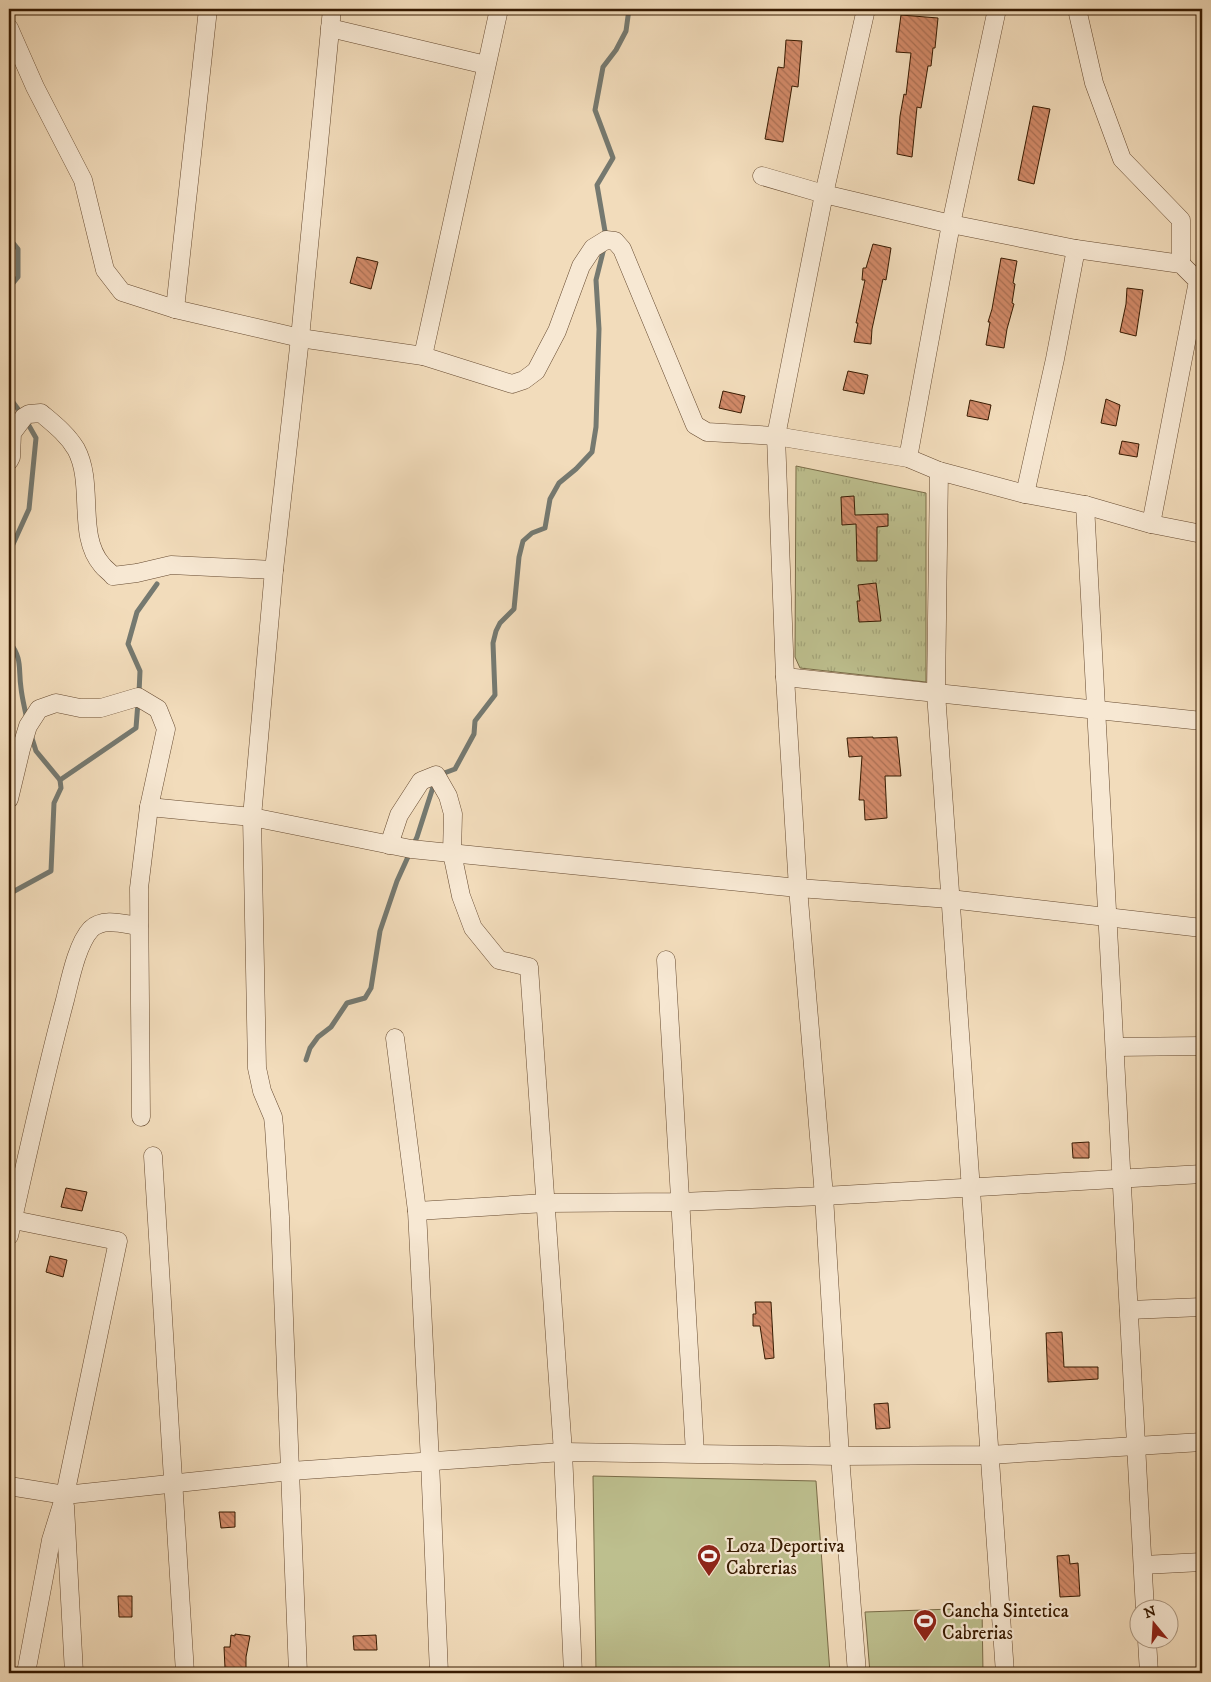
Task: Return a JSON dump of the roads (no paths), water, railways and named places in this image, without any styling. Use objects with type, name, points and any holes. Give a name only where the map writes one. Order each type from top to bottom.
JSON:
[{"type":"street","points":[[175,309],[208,9]]},
{"type":"street","points":[[298,1673],[280,1218],[274,1126],[273,1117],[262,1092],[257,1068],[252,817],[274,570],[300,338],[332,9]]},
{"type":"street","points":[[422,356],[499,9]]},
{"type":"street","points":[[858,1673],[840,1456],[824,1196],[798,888],[785,677],[776,436],[824,194],[866,9]]},
{"type":"street","points":[[908,458],[951,224],[997,9]]},
{"type":"street","points":[[1078,9],[1094,83],[1122,159],[1181,220],[1181,264]]},
{"type":"street","points":[[9,28],[35,87],[83,180],[105,270],[122,292],[175,309],[300,338],[422,356],[512,384],[524,380],[536,371],[557,331],[581,266],[593,248],[606,240],[614,241],[622,250],[695,424],[708,432],[776,436],[908,458],[939,471],[1025,494],[1085,505],[1151,524],[1202,534]]},
{"type":"street","points":[[330,28],[486,65]]},
{"type":"street","points":[[762,176],[824,194],[951,224],[1076,249],[1181,264],[1198,281],[1151,524]]},
{"type":"street","points":[[1025,494],[1055,359],[1076,249]]},
{"type":"street","points":[[9,461],[11,457],[12,433],[24,417],[29,414],[40,413],[62,430],[76,450],[85,475],[89,533],[94,554],[102,566],[113,576],[137,573],[171,565],[274,570]]},
{"type":"street","points":[[939,471],[936,693],[1005,1673]]},
{"type":"street","points":[[1085,505],[1145,1600]]},
{"type":"street","points":[[785,677],[1202,721]]},
{"type":"street","points":[[9,799],[28,726],[39,709],[56,703],[80,708],[101,708],[138,697],[158,709],[166,729],[149,807],[139,888],[141,1117]]},
{"type":"street","points":[[388,845],[399,815],[421,781],[436,776],[448,796],[453,814],[452,853],[461,896],[473,928],[499,960],[529,967],[563,1452],[572,1673]]},
{"type":"street","points":[[149,807],[252,817],[388,845],[452,853],[798,888],[950,899],[1202,928]]},
{"type":"street","points":[[26,1673],[51,1540],[65,1496],[118,1241],[10,1225],[55,1037],[72,972],[84,939],[92,928],[106,922],[139,926]]},
{"type":"street","points":[[666,960],[695,1453]]},
{"type":"street","points":[[395,1038],[417,1211],[439,1673]]},
{"type":"street","points":[[1115,1047],[1202,1046]]},
{"type":"street","points":[[153,1156],[185,1673]]},
{"type":"street","points":[[417,1211],[546,1202],[680,1202],[824,1196],[1202,1174]]},
{"type":"street","points":[[1129,1310],[1202,1307]]},
{"type":"street","points":[[9,1486],[65,1496],[291,1471],[563,1452],[840,1456],[989,1455],[1202,1442]]},
{"type":"street","points":[[65,1496],[74,1673]]},
{"type":"street","points":[[1143,1565],[1202,1562]]},
{"type":"street","points":[[1148,1650],[1149,1673]]},
{"type":"waterway","points":[[606,237],[597,185],[613,158],[595,110],[603,67],[616,50],[626,31],[629,9]]},
{"type":"waterway","points":[[9,238],[18,249],[18,277],[9,288]]},
{"type":"waterway","points":[[439,775],[455,769],[474,734],[475,721],[495,695],[493,643],[500,623],[514,609],[519,557],[523,541],[532,533],[545,528],[550,499],[559,483],[592,452],[596,427],[599,329],[596,280],[604,248]]},
{"type":"waterway","points":[[9,397],[24,417],[36,438],[29,509],[9,553]]},
{"type":"waterway","points":[[139,693],[140,671],[128,644],[137,612],[157,584]]},
{"type":"waterway","points":[[9,641],[18,659],[21,692],[27,720]]},
{"type":"waterway","points":[[60,780],[136,728],[138,702]]},
{"type":"waterway","points":[[9,894],[51,871],[54,803],[61,788],[60,780],[36,751],[31,735]]},
{"type":"waterway","points":[[306,1060],[310,1048],[318,1037],[331,1027],[347,1003],[365,998],[371,988],[380,931],[397,881],[417,837],[435,781]]},
{"type":"place","name":"Loza Deportiva Cabrerias","points":[[709,1577]]},
{"type":"place","name":"Cancha Sintetica Cabrerias","points":[[925,1642]]}]
